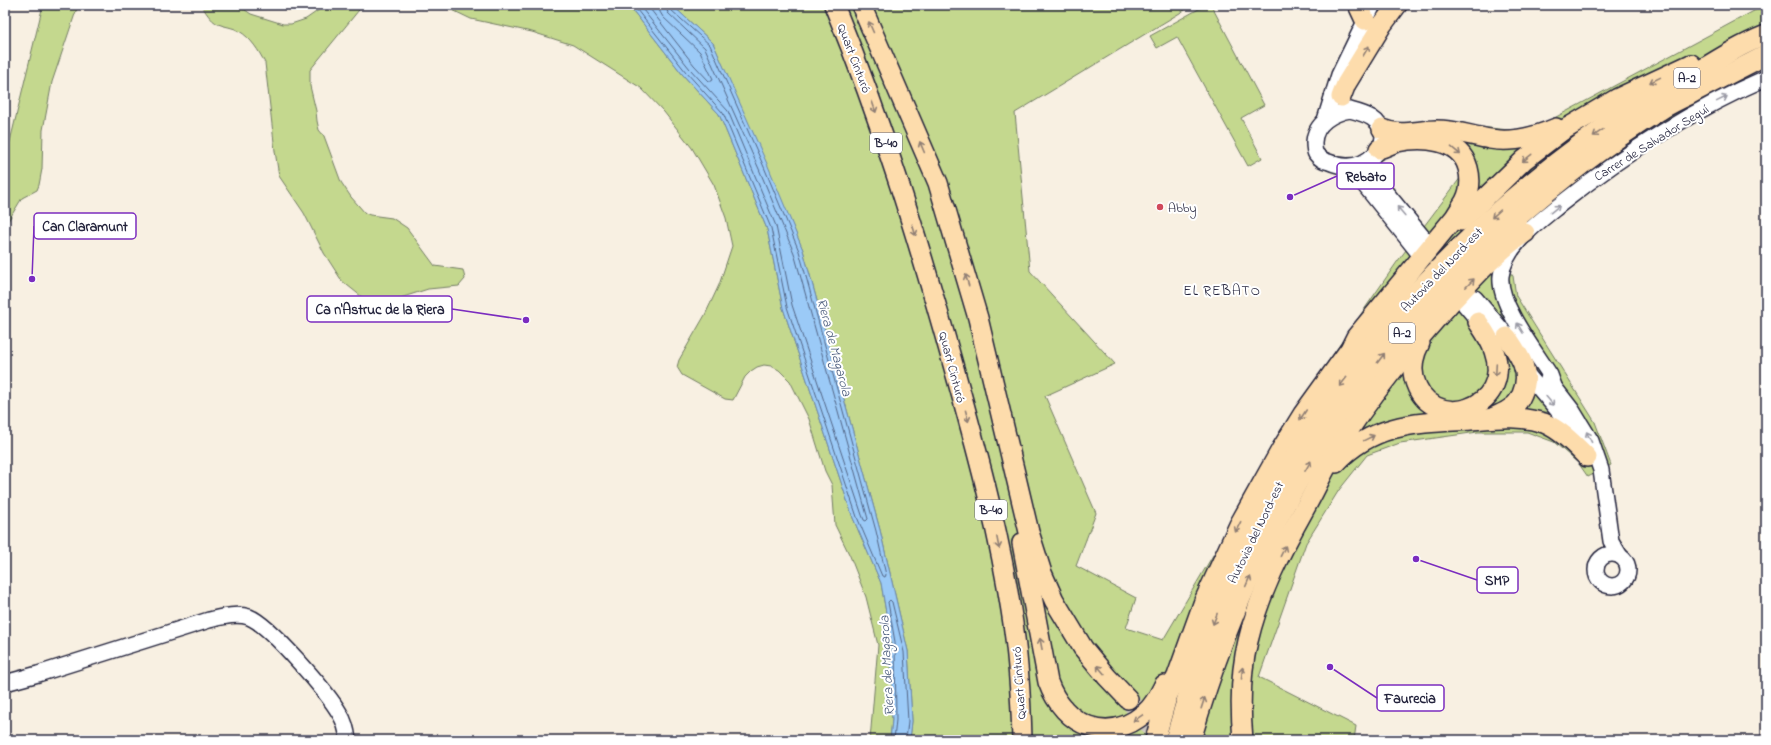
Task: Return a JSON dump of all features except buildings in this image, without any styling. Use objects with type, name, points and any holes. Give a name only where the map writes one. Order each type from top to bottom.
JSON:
[{"type":"highway","name":"Quart Cinturó","points":[[834,5],[864,78],[899,181],[931,284],[978,455],[994,522],[1011,609],[1016,647],[1022,740]]},
{"type":"highway","name":"Quart Cinturó","points":[[861,5],[938,183],[978,318]]},
{"type":"highway","points":[[1346,104],[1346,84],[1382,26],[1397,5]]},
{"type":"highway","name":"Autovia del Nord-est","points":[[1175,740],[1203,650],[1238,562],[1264,510],[1284,472],[1330,399],[1390,321],[1409,299],[1472,235],[1520,192],[1583,143],[1642,102],[1672,87],[1743,44],[1766,35]]},
{"type":"highway","points":[[1350,349],[1363,337],[1462,219],[1524,160],[1562,131],[1618,98],[1718,52],[1743,44]]},
{"type":"highway","name":"Autovia del Nord-est","points":[[1191,740],[1216,660],[1254,566],[1289,500],[1328,432],[1392,344],[1422,309],[1504,229],[1587,159],[1661,110],[1766,55]]},
{"type":"highway","points":[[1382,129],[1394,134],[1425,130],[1454,131],[1489,139],[1533,137],[1564,124],[1593,106],[1618,98]]},
{"type":"highway","points":[[1155,740],[1168,697],[1204,601],[1239,525],[1278,454],[1303,414],[1350,349],[1356,337],[1455,217],[1465,200],[1469,188],[1470,176],[1467,163],[1460,154],[1451,147],[1440,142],[1409,141],[1396,143],[1375,154]]},
{"type":"highway","points":[[1243,740],[1242,676],[1245,653],[1252,623],[1293,530],[1320,482],[1334,453],[1360,414],[1413,345],[1512,241],[1525,233]]},
{"type":"highway","points":[[978,318],[1048,682],[1054,697],[1065,712],[1074,720],[1085,726],[1104,729],[1128,725],[1143,715],[1159,696],[1191,617],[1204,601]]},
{"type":"highway","points":[[978,318],[1029,532],[1042,573],[1054,600],[1083,648],[1128,699]]},
{"type":"highway","points":[[1434,322],[1415,352],[1413,374],[1416,385],[1428,401],[1445,409],[1454,410],[1466,410],[1475,406],[1491,391],[1495,380],[1497,369],[1495,352],[1478,322]]},
{"type":"highway","points":[[1494,417],[1512,408],[1520,399],[1526,385],[1525,371],[1522,360],[1507,337]]},
{"type":"highway","points":[[1320,482],[1324,480],[1336,462],[1348,451],[1368,438],[1400,426],[1417,423],[1494,417],[1530,419],[1545,424],[1562,433],[1587,457]]},
{"type":"highway","points":[[1160,740],[1177,676]]},
{"type":"street","points":[[1346,104],[1376,120],[1382,129],[1383,139],[1375,154],[1363,163],[1350,167],[1335,165],[1325,161],[1316,155],[1314,145],[1318,129],[1325,120],[1339,75],[1365,10]]},
{"type":"street","points":[[1325,120],[1343,111],[1346,104],[1339,75]]},
{"type":"street","name":"Carrer de Salvador Seguí","points":[[1554,386],[1550,376],[1509,309],[1503,294],[1501,276],[1507,258],[1525,233],[1601,172],[1671,126],[1766,78]]},
{"type":"street","points":[[1350,167],[1422,246],[1374,178],[1375,154]]},
{"type":"street","points":[[1602,488],[1601,470],[1591,441],[1584,427],[1554,386],[1507,337],[1470,302],[1478,322],[1525,371],[1567,423],[1587,457],[1602,488],[1606,503],[1611,540],[1628,567],[1627,577],[1620,584],[1610,586],[1601,582],[1597,574],[1597,565],[1605,556],[1611,540]]},
{"type":"street","points":[[1605,556],[1613,554],[1620,556]]},
{"type":"street","points":[[5,683],[210,620],[235,615],[248,617],[269,630],[328,696],[341,715],[346,727],[348,740]]},
{"type":"green space","points":[[43,5],[78,5],[52,82],[43,130],[42,169],[39,185],[37,190],[22,198],[5,226],[5,162]]},
{"type":"green space","points":[[201,5],[238,5],[251,14],[283,24],[291,24],[306,19],[326,5],[363,5],[310,70],[310,86],[319,130],[324,136],[341,182],[351,197],[365,213],[392,218],[407,228],[435,266],[463,270],[465,279],[459,286],[428,289],[391,301],[375,302],[367,301],[342,281],[324,253],[304,213],[279,176],[265,63],[257,49],[247,37],[237,30],[215,22],[208,16]]},
{"type":"green space","points":[[442,5],[623,6],[634,12],[683,75],[719,114],[767,229],[783,308],[853,518],[881,583],[891,642],[892,720],[890,740],[870,740],[878,645],[866,597],[850,556],[835,525],[832,485],[825,471],[809,419],[790,381],[779,370],[771,366],[764,365],[757,367],[745,377],[733,400],[725,399],[682,375],[677,367],[679,360],[705,315],[719,285],[732,246],[726,218],[714,185],[692,148],[664,112],[641,88],[573,45],[532,32],[471,19]]},
{"type":"green space","points":[[672,5],[1193,5],[1015,113],[1030,271],[1115,364],[1045,396],[1096,513],[1076,566],[1136,598],[1126,628],[1163,640],[1321,372],[1397,262],[1464,173],[1452,124],[1528,132],[1765,5],[1766,66],[1635,137],[1512,231],[1493,251],[1513,276],[1516,296],[1595,422],[1611,465],[1588,477],[1579,464],[1554,442],[1527,432],[1478,432],[1400,443],[1367,455],[1339,490],[1306,543],[1259,677],[1356,726],[1354,740],[910,740],[912,721],[908,651],[880,530],[803,250],[713,43]]},
{"type":"green space","points":[[1206,5],[1211,5],[1264,105],[1241,118],[1262,158],[1248,166],[1177,37],[1157,48],[1150,36]]},
{"type":"water","points":[[617,5],[672,5],[713,43],[768,166],[803,250],[880,530],[908,651],[912,721],[910,740],[890,740],[892,720],[891,642],[881,583],[853,518],[783,308],[767,229],[719,114],[683,75],[634,12],[623,6]]},
{"type":"tunnel","points":[[1128,699],[1162,740]]},
{"type":"place","name":"Rebato","points":[[1290,197]]},
{"type":"place","name":"Abby","points":[[1160,207]]},
{"type":"place","name":"Can Claramunt","points":[[32,279]]},
{"type":"place","name":"Ca n'Astruc de la Riera","points":[[526,320]]},
{"type":"place","name":"SMP","points":[[1416,559]]},
{"type":"place","name":"Faurecia","points":[[1330,667]]},
{"type":"district","name":"EL REBATO","points":[[1222,290]]},
{"type":"water label","name":"Riera de Magarola","points":[[835,347]]},
{"type":"water label","name":"Riera de Magarola","points":[[886,666]]}]
